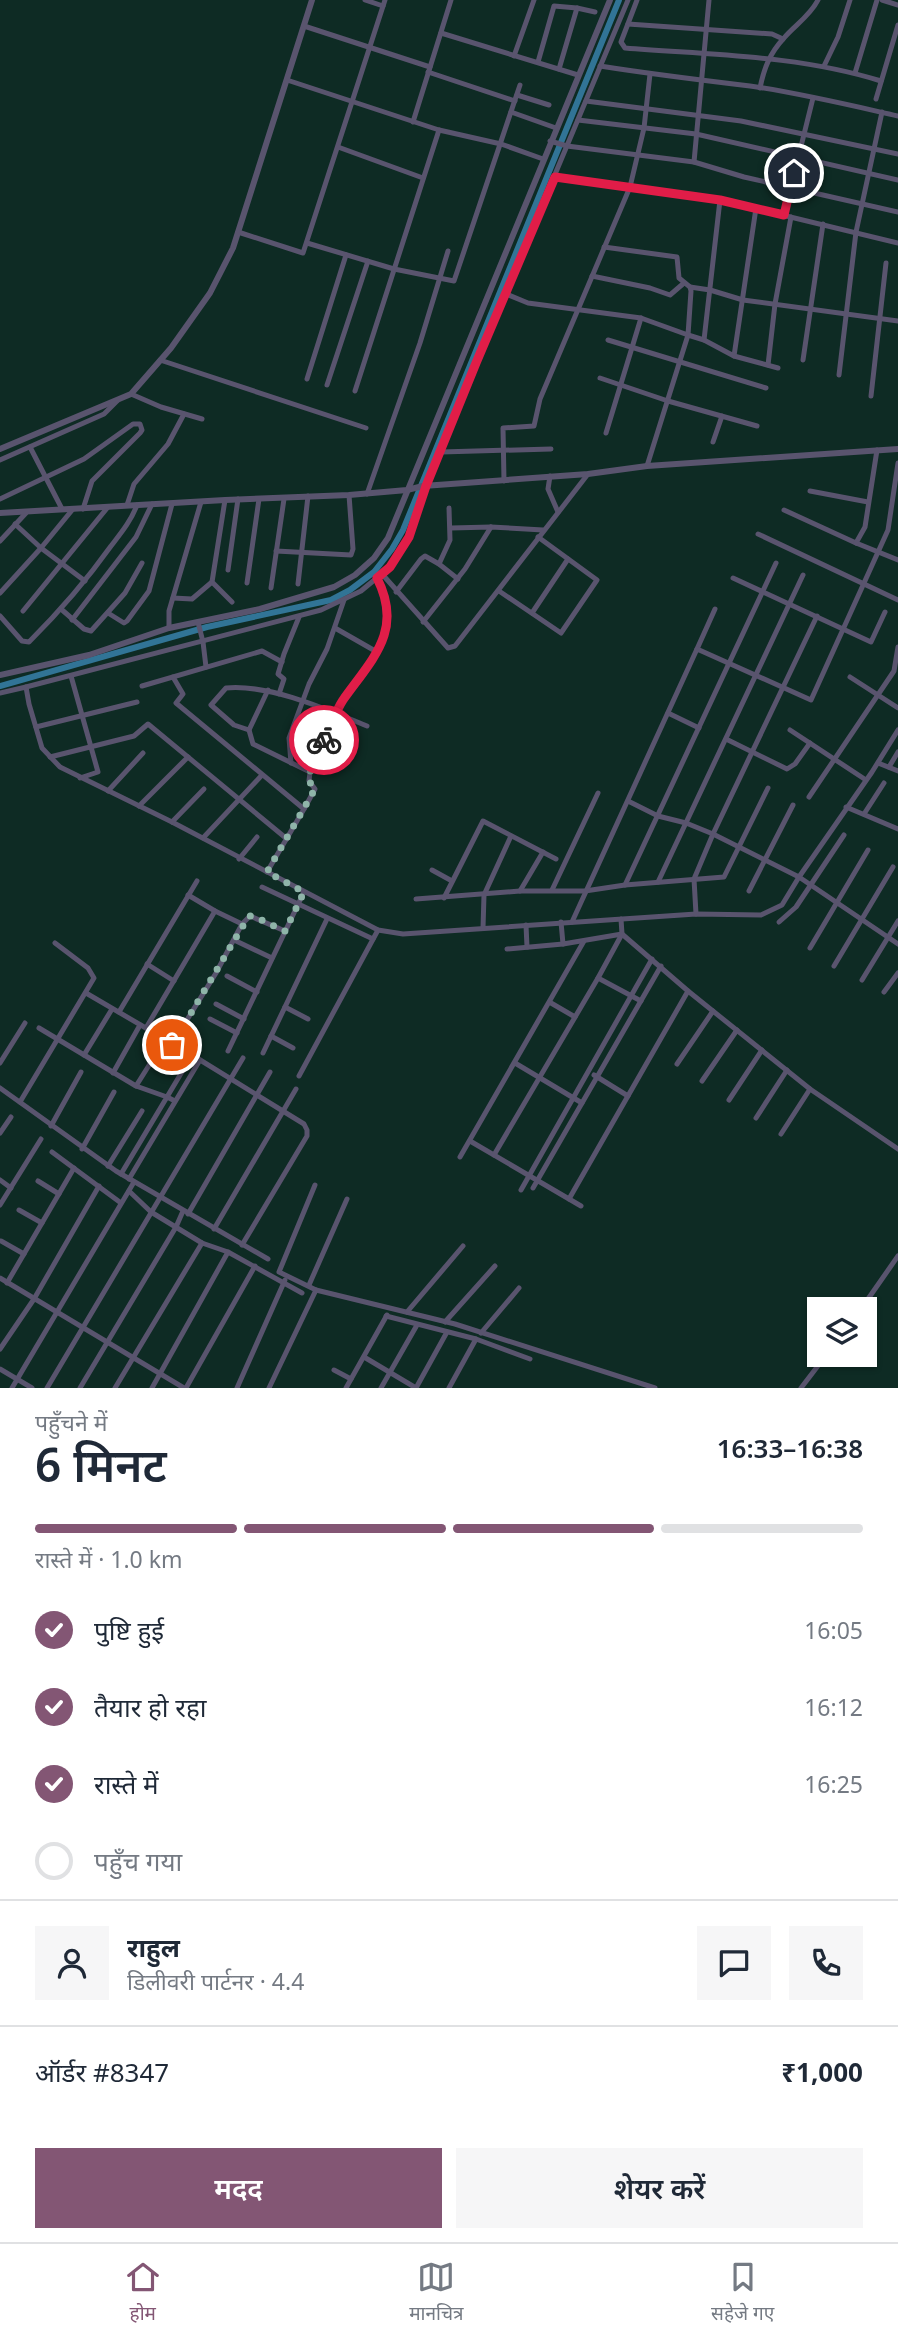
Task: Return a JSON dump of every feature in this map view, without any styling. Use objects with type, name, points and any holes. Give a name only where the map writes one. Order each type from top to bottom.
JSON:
[{"type":"street","points":[[0,449],[131,394],[210,293],[233,248],[312,0]]},
{"type":"street","points":[[238,232],[303,253],[384,3],[365,0]]},
{"type":"street","points":[[413,122],[451,0]]},
{"type":"street","points":[[514,57],[534,0]]},
{"type":"street","points":[[0,675],[100,652],[169,628],[199,627],[293,601],[334,587],[355,575],[374,558],[388,538],[410,489],[610,0]]},
{"type":"street","points":[[0,693],[300,617],[361,591],[390,567],[409,537],[424,486],[628,0]]},
{"type":"street","points":[[637,0],[621,42],[625,48],[769,57],[824,66],[881,81]]},
{"type":"street","points":[[694,162],[709,0]]},
{"type":"street","points":[[760,88],[769,57],[817,1],[807,0]]},
{"type":"street","points":[[824,66],[838,37],[850,0]]},
{"type":"street","points":[[855,73],[879,0],[898,5]]},
{"type":"street","points":[[538,62],[554,6],[595,12]]},
{"type":"street","points":[[559,69],[577,8]]},
{"type":"street","points":[[628,24],[772,34],[783,39]]},
{"type":"street","points":[[876,99],[898,25]]},
{"type":"street","points":[[304,26],[429,70],[516,98],[549,105]]},
{"type":"street","points":[[440,33],[578,75]]},
{"type":"street","points":[[600,66],[760,88],[898,116]]},
{"type":"street","points":[[505,481],[503,428],[534,426],[541,396],[630,187],[644,128],[650,74]]},
{"type":"street","points":[[287,80],[413,122],[501,144],[543,159]]},
{"type":"street","points":[[307,243],[394,269],[454,281],[520,85]]},
{"type":"street","points":[[784,215],[813,98]]},
{"type":"street","points":[[586,101],[741,121],[898,153]]},
{"type":"street","points":[[511,112],[556,128]]},
{"type":"street","points":[[838,375],[856,232],[882,112]]},
{"type":"street","points":[[578,120],[696,134],[898,180]]},
{"type":"street","points":[[355,391],[439,130]]},
{"type":"street","points":[[552,142],[565,146],[694,162],[744,177],[898,212]]},
{"type":"street","points":[[338,147],[423,178]]},
{"type":"street","points":[[555,177],[720,200],[898,243]]},
{"type":"street","points":[[704,340],[720,200]]},
{"type":"street","points":[[734,356],[756,208]]},
{"type":"street","points":[[768,365],[775,304],[791,217]]},
{"type":"street","points":[[803,360],[823,224]]},
{"type":"street","points":[[604,247],[674,256],[679,261],[679,278],[690,287],[743,300],[898,321]]},
{"type":"street","points":[[366,494],[420,343],[448,251]]},
{"type":"street","points":[[307,379],[346,255]]},
{"type":"street","points":[[327,385],[368,261]]},
{"type":"street","points":[[872,396],[886,263]]},
{"type":"street","points":[[592,276],[670,295],[684,283]]},
{"type":"street","points":[[647,466],[688,335],[690,287]]},
{"type":"street","points":[[506,294],[528,303],[641,318],[704,340],[734,356],[778,368]]},
{"type":"street","points":[[606,433],[641,318]]},
{"type":"street","points":[[608,340],[766,388]]},
{"type":"street","points":[[160,360],[366,428]]},
{"type":"street","points":[[600,378],[668,401],[757,426]]},
{"type":"street","points":[[131,394],[161,407],[202,419]]},
{"type":"street","points":[[0,460],[104,414],[119,399]]},
{"type":"street","points":[[127,505],[134,484],[168,444],[184,414]]},
{"type":"street","points":[[713,442],[722,416]]},
{"type":"street","points":[[0,499],[46,479],[92,454],[133,424],[140,424],[142,430],[92,481],[83,509]]},
{"type":"street","points":[[30,447],[62,509]]},
{"type":"street","points":[[440,452],[551,449]]},
{"type":"street","points":[[0,513],[366,494],[424,486],[505,481],[549,482],[647,466],[898,449]]},
{"type":"street","points":[[856,543],[865,527],[877,450]]},
{"type":"street","points":[[697,649],[811,699],[888,530],[895,510],[898,463]]},
{"type":"street","points":[[380,576],[448,648],[455,646],[587,474]]},
{"type":"street","points":[[549,482],[558,512]]},
{"type":"street","points":[[810,491],[868,502]]},
{"type":"street","points":[[276,551],[348,555],[353,553],[349,495]]},
{"type":"street","points":[[298,584],[308,496]]},
{"type":"street","points":[[228,570],[238,499]]},
{"type":"street","points":[[247,583],[259,499]]},
{"type":"street","points":[[271,588],[284,499]]},
{"type":"street","points":[[173,598],[192,599],[212,582],[225,500]]},
{"type":"street","points":[[169,628],[169,611],[201,502]]},
{"type":"street","points":[[108,613],[124,623],[147,596],[172,504]]},
{"type":"street","points":[[0,616],[29,642],[85,581],[132,518],[137,505]]},
{"type":"street","points":[[72,620],[139,532],[152,505]]},
{"type":"street","points":[[23,611],[108,507]]},
{"type":"street","points":[[439,564],[448,545],[451,528],[449,508]]},
{"type":"street","points":[[0,593],[73,509]]},
{"type":"street","points":[[784,510],[879,554],[898,560]]},
{"type":"street","points":[[0,541],[26,513]]},
{"type":"street","points":[[15,524],[41,548],[85,581]]},
{"type":"street","points":[[423,622],[458,579],[491,527]]},
{"type":"street","points":[[451,528],[543,530]]},
{"type":"street","points":[[758,534],[898,600]]},
{"type":"street","points":[[499,591],[561,633],[597,580],[538,537]]},
{"type":"street","points":[[396,592],[425,556],[458,579]]},
{"type":"street","points":[[532,614],[568,559]]},
{"type":"street","points":[[61,609],[87,631],[91,631],[129,587],[142,563]]},
{"type":"street","points":[[625,885],[776,563]]},
{"type":"street","points":[[658,882],[803,575]]},
{"type":"street","points":[[267,872],[315,789],[309,781],[310,772],[336,714],[377,652],[387,631],[386,599],[380,576]]},
{"type":"street","points":[[733,578],[871,642],[885,612]]},
{"type":"street","points":[[212,582],[232,602]]},
{"type":"street","points":[[291,763],[289,738],[344,600]]},
{"type":"street","points":[[572,922],[715,609]]},
{"type":"street","points":[[695,914],[694,879],[817,616]]},
{"type":"street","points":[[279,694],[284,679],[278,674],[300,617]]},
{"type":"street","points":[[199,627],[206,667]]},
{"type":"street","points":[[335,628],[377,652]]},
{"type":"street","points":[[810,797],[894,671],[898,647]]},
{"type":"street","points":[[142,686],[262,651],[282,662]]},
{"type":"street","points":[[71,676],[99,772],[78,778]]},
{"type":"street","points":[[173,677],[183,694],[176,703],[304,809]]},
{"type":"street","points":[[850,677],[898,708]]},
{"type":"street","points":[[26,687],[42,748],[60,767],[267,872],[327,919],[376,935],[484,928],[526,930],[562,927],[572,922],[622,926],[652,959],[688,991],[810,1089],[898,1149]]},
{"type":"street","points":[[249,730],[234,725],[211,705],[226,688],[268,690],[367,726]]},
{"type":"street","points":[[268,690],[249,730],[253,744],[310,772]]},
{"type":"street","points":[[36,727],[137,702]]},
{"type":"street","points":[[668,713],[699,728]]},
{"type":"street","points":[[50,757],[134,736],[148,724],[286,839]]},
{"type":"street","points":[[790,730],[866,780]]},
{"type":"street","points":[[883,765],[898,730]]},
{"type":"street","points":[[726,739],[787,769],[795,764],[810,743]]},
{"type":"street","points":[[779,922],[796,907],[805,881],[866,780],[898,752]]},
{"type":"street","points":[[108,791],[144,753]]},
{"type":"street","points":[[139,806],[188,757]]},
{"type":"street","points":[[883,765],[898,771]]},
{"type":"street","points":[[203,838],[262,775]]},
{"type":"street","points":[[864,814],[884,783]]},
{"type":"street","points":[[416,899],[520,891],[585,891],[724,877],[768,788]]},
{"type":"street","points":[[172,822],[204,789]]},
{"type":"street","points":[[552,890],[598,793]]},
{"type":"street","points":[[628,801],[658,816],[713,834],[766,860],[805,881],[898,944]]},
{"type":"street","points":[[750,891],[793,805]]},
{"type":"street","points":[[850,808],[898,829]]},
{"type":"street","points":[[444,898],[483,821],[556,859]]},
{"type":"street","points":[[507,949],[584,941],[622,926],[695,914],[761,915],[782,905],[844,835]]},
{"type":"street","points":[[484,928],[484,895],[511,836]]},
{"type":"street","points":[[239,859],[257,837]]},
{"type":"street","points":[[810,948],[868,850]]},
{"type":"street","points":[[520,891],[543,852]]},
{"type":"street","points":[[834,965],[894,867]]},
{"type":"street","points":[[432,870],[452,881]]},
{"type":"street","points":[[84,1055],[147,964],[197,881]]},
{"type":"street","points":[[262,887],[301,898],[376,935]]},
{"type":"street","points":[[188,895],[243,924]]},
{"type":"street","points":[[228,1051],[301,898]]},
{"type":"street","points":[[114,1073],[174,981],[215,911]]},
{"type":"street","points":[[172,1045],[250,916],[285,931]]},
{"type":"street","points":[[263,1053],[327,919]]},
{"type":"street","points":[[862,980],[898,921]]},
{"type":"street","points":[[494,1155],[598,978],[622,926]]},
{"type":"street","points":[[562,927],[563,944]]},
{"type":"street","points":[[526,930],[527,947]]},
{"type":"street","points":[[299,1076],[376,935]]},
{"type":"street","points":[[234,940],[272,958]]},
{"type":"street","points":[[460,1157],[551,1003],[584,941]]},
{"type":"street","points":[[20,1102],[94,978],[55,943]]},
{"type":"street","points":[[521,1190],[652,959]]},
{"type":"street","points":[[147,964],[174,981]]},
{"type":"street","points":[[533,1188],[661,966]]},
{"type":"street","points":[[884,992],[898,973]]},
{"type":"street","points":[[227,976],[257,992]]},
{"type":"street","points":[[598,978],[641,1001]]},
{"type":"street","points":[[569,1199],[688,991]]},
{"type":"street","points":[[86,993],[304,1124],[307,1136],[242,1245]]},
{"type":"street","points":[[551,1003],[575,1017]]},
{"type":"street","points":[[216,1004],[244,1019]]},
{"type":"street","points":[[285,1007],[308,1020]]},
{"type":"street","points":[[677,1064],[713,1011]]},
{"type":"street","points":[[210,1019],[237,1033]]},
{"type":"street","points":[[0,1063],[24,1023]]},
{"type":"street","points":[[39,1028],[136,1086],[175,1101]]},
{"type":"street","points":[[702,1081],[737,1030]]},
{"type":"street","points":[[271,1035],[293,1048]]},
{"type":"street","points":[[136,1086],[165,1040]]},
{"type":"street","points":[[729,1100],[762,1050]]},
{"type":"street","points":[[121,1174],[192,1055]]},
{"type":"street","points":[[47,1388],[243,1058]]},
{"type":"street","points":[[12,1388],[129,1191],[175,1101],[200,1060]]},
{"type":"street","points":[[515,1063],[582,1103]]},
{"type":"street","points":[[756,1118],[787,1070]]},
{"type":"street","points":[[51,1126],[80,1072]]},
{"type":"street","points":[[80,1388],[270,1072]]},
{"type":"street","points":[[588,1072],[628,1096]]},
{"type":"street","points":[[0,1088],[108,1166],[268,1259]]},
{"type":"street","points":[[214,1229],[296,1089]]},
{"type":"street","points":[[781,1135],[810,1089]]},
{"type":"street","points":[[82,1149],[114,1092]]},
{"type":"street","points":[[108,1166],[142,1111]]},
{"type":"street","points":[[0,1133],[10,1117]]},
{"type":"street","points":[[0,1205],[41,1139]]},
{"type":"street","points":[[470,1141],[581,1206]]},
{"type":"street","points":[[52,1152],[121,1203]]},
{"type":"street","points":[[8,1283],[74,1168]]},
{"type":"street","points":[[0,1181],[11,1188]]},
{"type":"street","points":[[38,1181],[59,1194]]},
{"type":"street","points":[[315,1185],[279,1272],[285,1280],[445,1322],[655,1388]]},
{"type":"street","points":[[0,1349],[34,1299],[99,1186]]},
{"type":"street","points":[[129,1191],[138,1197],[150,1212],[202,1243],[228,1252],[285,1280],[302,1293]]},
{"type":"street","points":[[309,1285],[347,1199]]},
{"type":"street","points":[[19,1210],[42,1223]]},
{"type":"street","points":[[1,1241],[24,1254]]},
{"type":"street","points":[[115,1388],[202,1243]]},
{"type":"street","points":[[407,1312],[463,1246]]},
{"type":"street","points":[[152,1388],[228,1252]]},
{"type":"street","points":[[869,1297],[898,1256]]},
{"type":"street","points":[[0,1278],[185,1388],[255,1266]]},
{"type":"street","points":[[445,1322],[495,1266]]},
{"type":"street","points":[[237,1388],[285,1280]]},
{"type":"street","points":[[481,1333],[519,1287]]},
{"type":"street","points":[[269,1388],[316,1290]]},
{"type":"street","points":[[346,1388],[390,1309]]},
{"type":"street","points":[[386,1316],[476,1339],[530,1359]]},
{"type":"street","points":[[381,1388],[417,1325]]},
{"type":"street","points":[[364,1357],[416,1388],[447,1332]]},
{"type":"street","points":[[449,1388],[476,1339]]},
{"type":"street","points":[[802,1388],[817,1367]]},
{"type":"street","points":[[0,1369],[32,1388]]},
{"type":"street","points":[[334,1370],[351,1379]]},
{"type":"waterway","points":[[0,686],[207,627],[331,600],[374,572],[403,530],[619,0]]},
{"type":"way so far","points":[[172,1045],[247,919],[250,916],[255,917],[285,931],[304,892],[267,872],[315,789],[309,781],[310,772],[324,740]]},
{"type":"route","points":[[324,740],[342,701],[360,680],[387,631],[386,599],[377,578],[390,567],[409,537],[426,486],[555,177],[720,200],[784,215],[794,173]]}]
